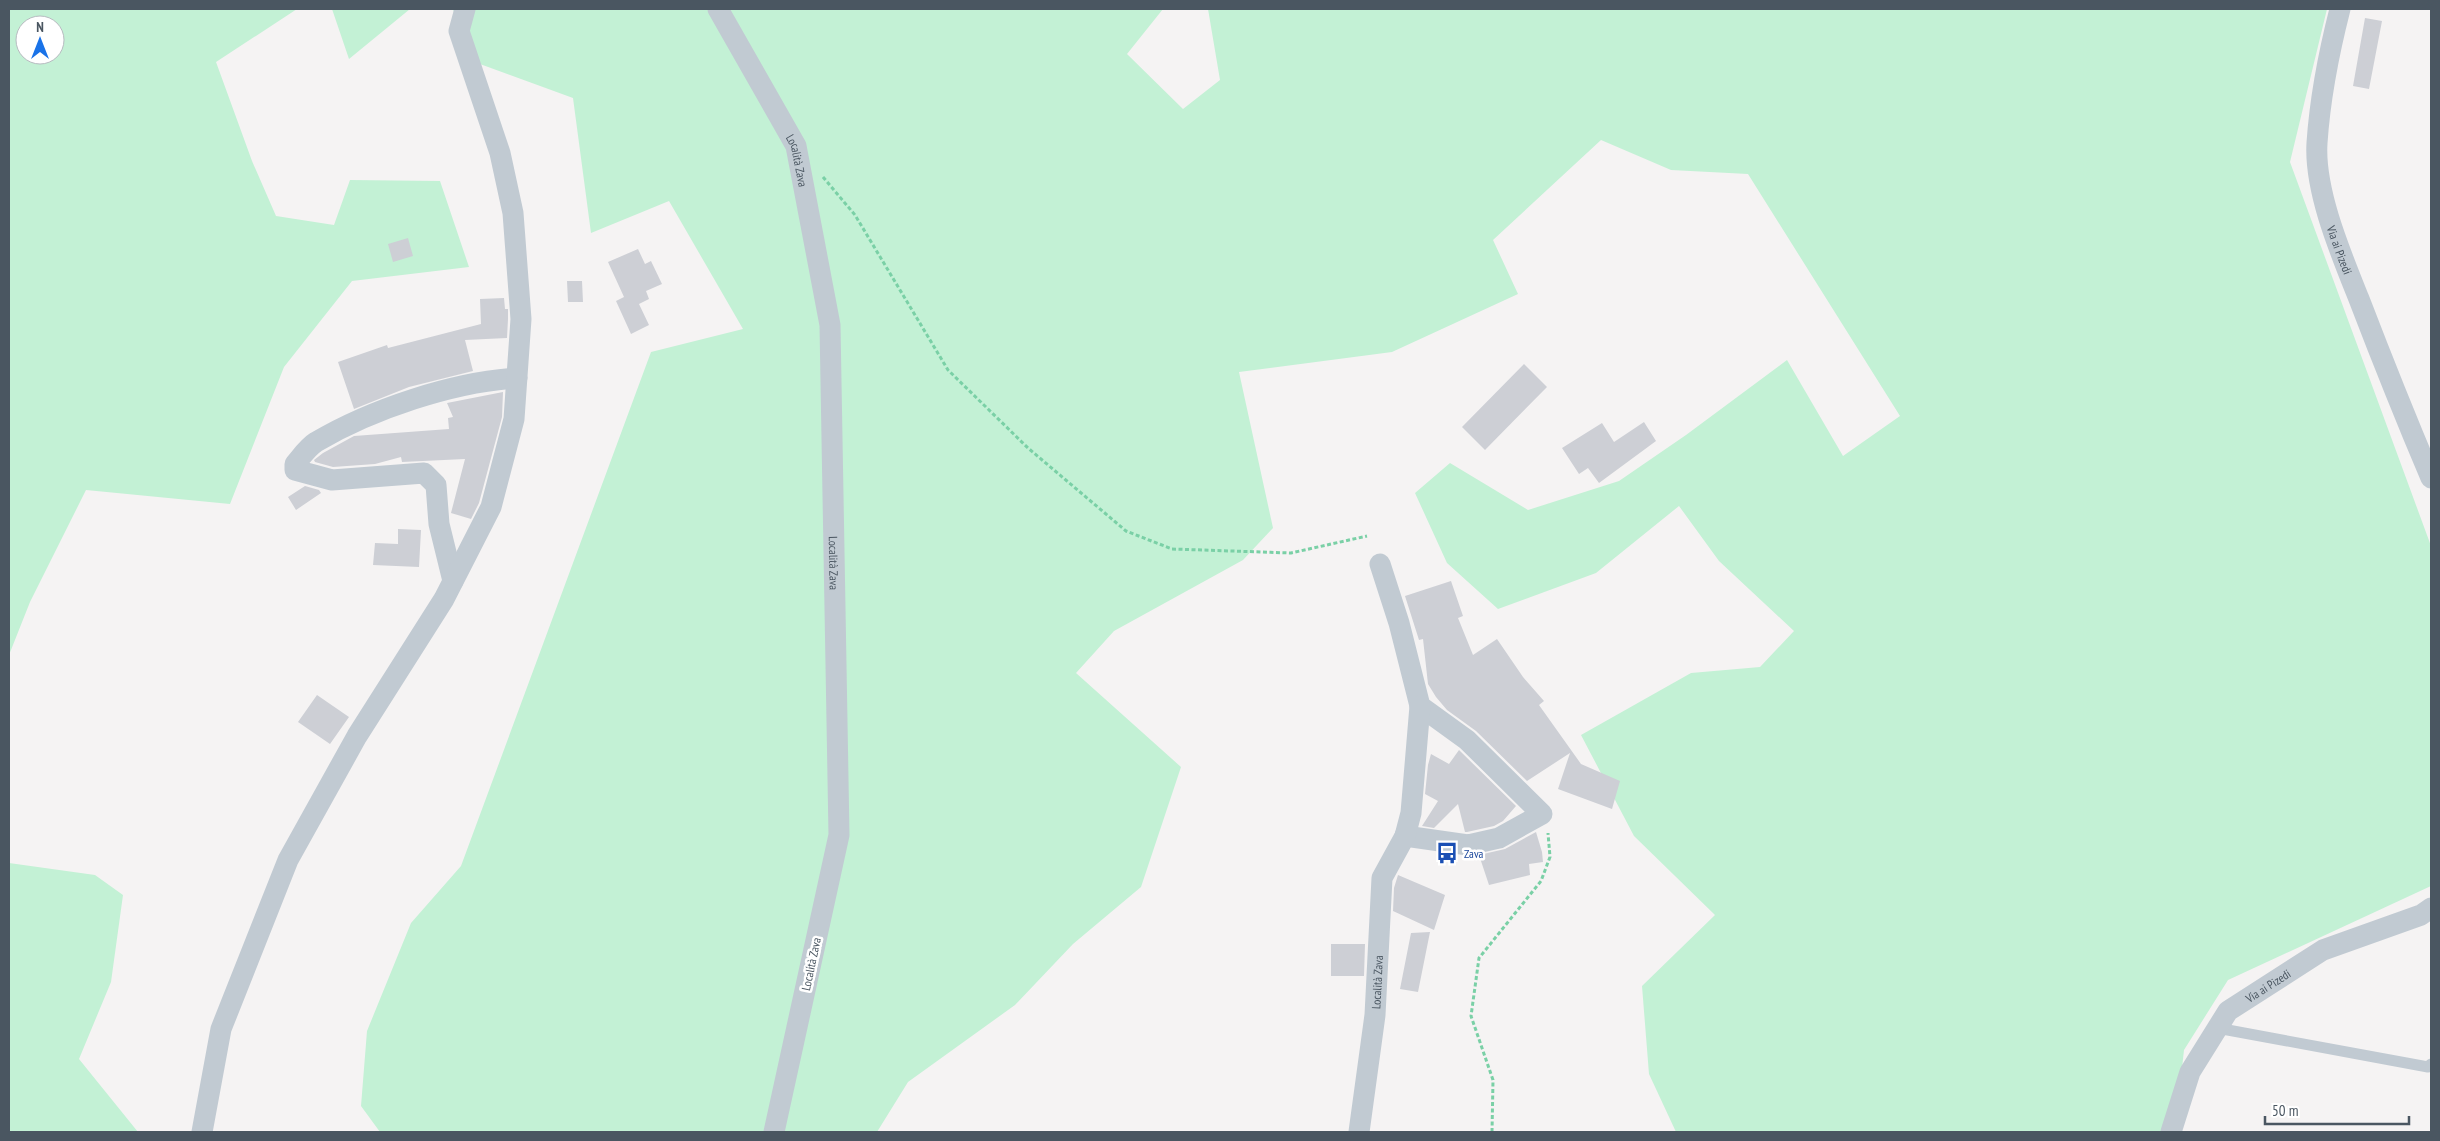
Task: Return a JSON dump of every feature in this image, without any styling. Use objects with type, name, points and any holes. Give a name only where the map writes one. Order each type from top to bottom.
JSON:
[{"type":"street","points":[[202,1132],[221,1029],[288,860],[357,736],[453,581],[491,507],[514,418],[521,319],[513,213],[500,153],[460,31],[464,9]]},
{"type":"street","name":"Località Zava","points":[[718,9],[796,146],[830,325],[839,835],[774,1132]]},
{"type":"street","name":"Via ai Pizedi","points":[[2340,9],[2330,47],[2317,144],[2323,196],[2340,251],[2431,478]]},
{"type":"street","points":[[453,581],[439,524],[436,485],[424,473],[332,480],[295,470],[295,464],[314,443],[366,418],[436,391],[485,380],[517,378]]},
{"type":"street","name":"Località Zava","points":[[1359,1132],[1375,1015],[1382,878],[1405,836],[1411,813],[1420,706],[1399,622],[1380,564]]},
{"type":"street","points":[[1405,836],[1468,845],[1499,838],[1542,814],[1467,740],[1420,706]]},
{"type":"street","name":"Via ai Pizedi","points":[[2171,1132],[2190,1072],[2228,1011],[2323,950],[2420,915],[2431,908]]},
{"type":"lane","points":[[2217,1028],[2428,1067],[2431,1064]]},
{"type":"path","points":[[820,173],[855,214],[948,370],[1028,448],[1126,531],[1172,549],[1291,552],[1367,536]]},
{"type":"path","points":[[1492,1132],[1493,1080],[1471,1016],[1480,958],[1541,881],[1550,857],[1549,836],[1542,814]]},
{"type":"green space","points":[[9,9],[297,9],[216,62],[252,161],[276,216],[334,225],[350,180],[440,181],[469,267],[352,281],[284,367],[230,504],[86,490],[30,602],[9,655]]},
{"type":"green space","points":[[332,9],[410,9],[349,59]]},
{"type":"green space","points":[[453,9],[1163,9],[1127,54],[1183,109],[1220,80],[1208,9],[2327,9],[2290,162],[2431,546],[2431,886],[2228,980],[2184,1050],[2175,1132],[1676,1132],[1649,1074],[1642,986],[1715,915],[1634,836],[1581,735],[1691,673],[1760,667],[1794,631],[1719,561],[1679,506],[1596,573],[1498,609],[1447,563],[1415,493],[1450,463],[1528,510],[1619,481],[1686,435],[1787,360],[1843,456],[1900,416],[1748,174],[1671,170],[1601,140],[1493,240],[1518,294],[1392,352],[1239,372],[1273,528],[1243,560],[1114,631],[1076,673],[1181,767],[1141,887],[1073,944],[1015,1005],[908,1082],[877,1132],[380,1132],[361,1106],[367,1031],[411,923],[461,866],[651,352],[743,329],[669,201],[591,233],[573,98],[469,60]]},
{"type":"green space","points":[[9,863],[95,875],[123,895],[111,982],[79,1059],[138,1132],[9,1132]]},
{"type":"building","points":[[2365,18],[2382,21],[2369,89],[2353,86]]},
{"type":"building","points":[[408,238],[413,256],[393,262],[388,244]]},
{"type":"building","points":[[638,249],[645,264],[651,261],[662,284],[646,291],[649,299],[639,304],[649,325],[631,334],[616,301],[624,297],[608,262]]},
{"type":"building","points":[[567,281],[582,281],[583,302],[568,302]]},
{"type":"building","points":[[504,298],[505,309],[508,309],[507,338],[465,340],[473,371],[409,387],[354,409],[338,362],[387,345],[388,348],[481,324],[480,299]]},
{"type":"building","points":[[1524,364],[1547,387],[1485,450],[1462,427]]},
{"type":"building","points":[[503,392],[502,417],[479,503],[471,519],[451,513],[465,459],[402,462],[401,457],[375,464],[333,467],[315,462],[314,460],[354,436],[449,429],[448,418],[453,417],[447,403]]},
{"type":"building","points":[[1644,422],[1656,441],[1599,483],[1588,468],[1579,474],[1562,448],[1602,423],[1614,442]]},
{"type":"building","points":[[305,486],[319,490],[321,493],[296,510],[288,497]]},
{"type":"building","points":[[398,529],[421,530],[419,567],[373,565],[375,543],[398,544]]},
{"type":"building","points":[[1451,581],[1463,616],[1458,618],[1473,655],[1497,639],[1523,677],[1544,701],[1539,705],[1581,764],[1620,781],[1612,809],[1558,789],[1570,753],[1527,781],[1476,731],[1447,710],[1436,697],[1428,684],[1423,639],[1419,640],[1405,596]]},
{"type":"building","points":[[317,695],[349,717],[330,744],[298,722]]},
{"type":"building","points":[[1459,750],[1516,806],[1503,821],[1494,826],[1467,832],[1465,832],[1458,804],[1434,828],[1422,826],[1438,801],[1425,794],[1431,754],[1449,764]]},
{"type":"building","points":[[1536,832],[1543,862],[1529,864],[1530,875],[1489,885],[1479,855],[1505,849]]},
{"type":"building","points":[[1398,875],[1445,895],[1434,930],[1393,911],[1394,888]]},
{"type":"building","points":[[1430,932],[1418,992],[1400,989],[1411,933]]},
{"type":"building","points":[[1331,944],[1365,944],[1364,976],[1331,976]]},
{"type":"place","name":"Zava","points":[[1447,853]]}]
